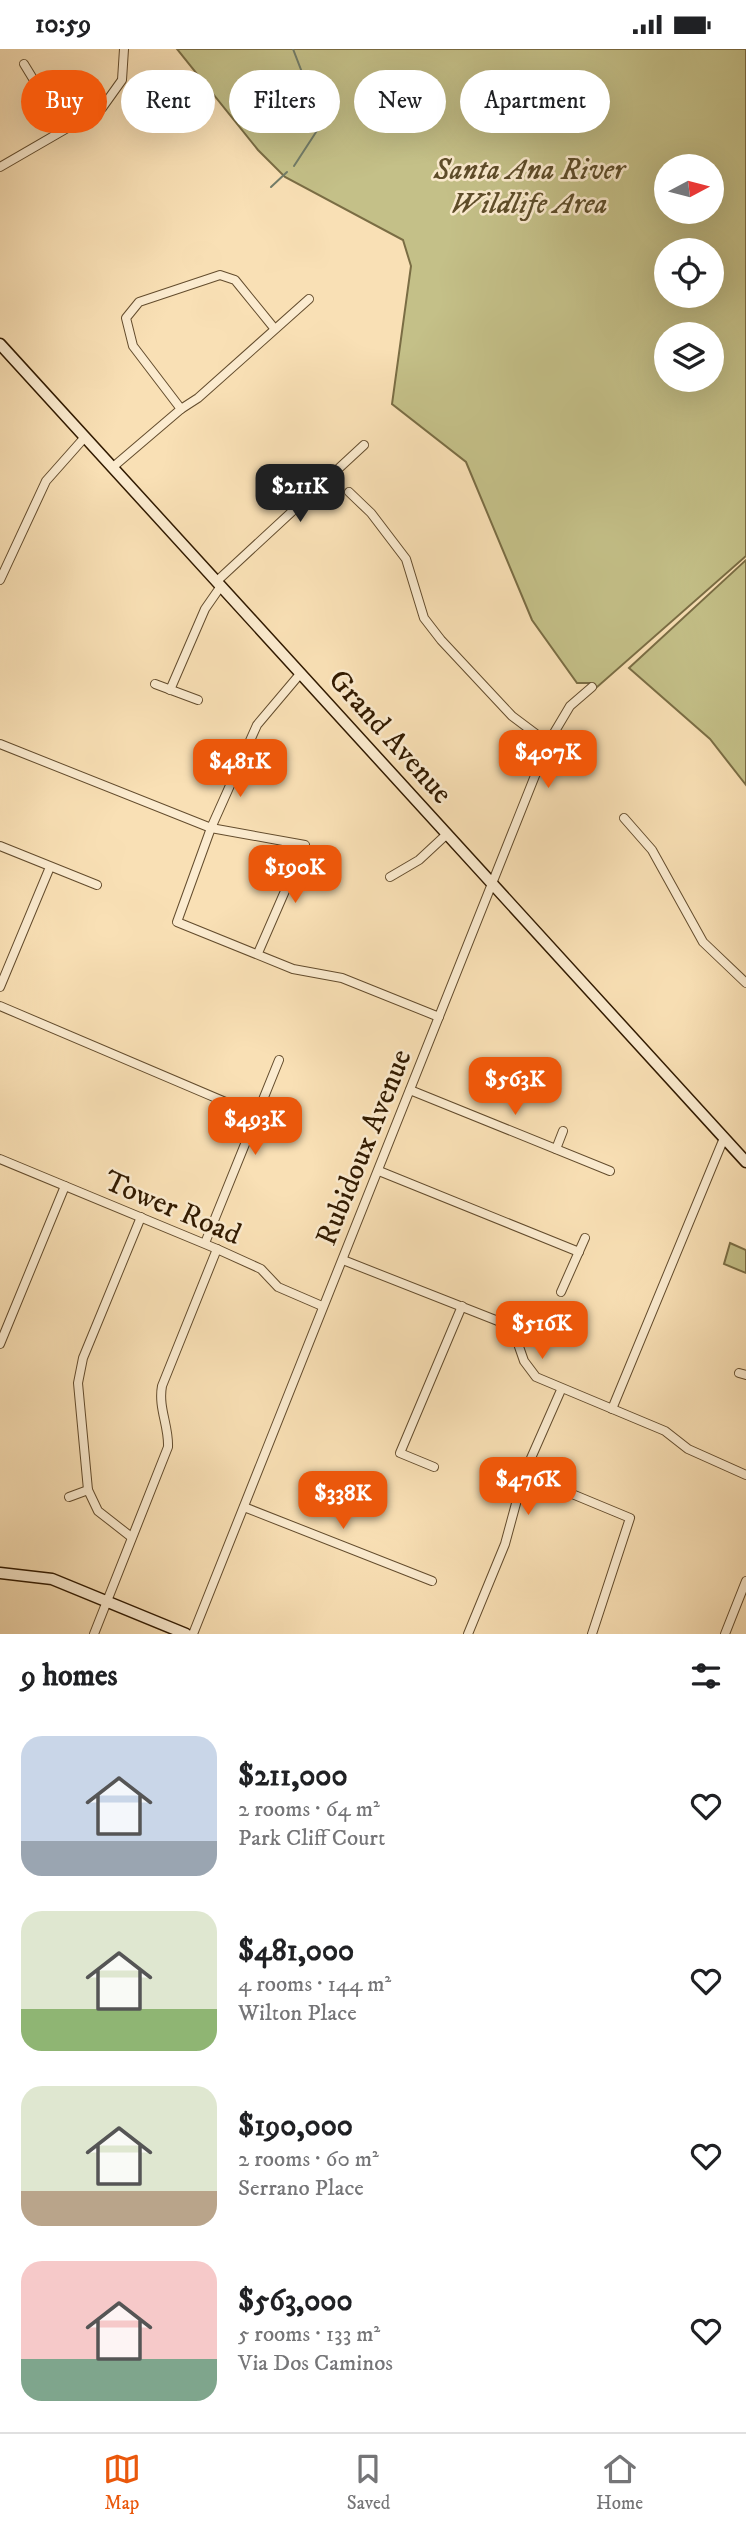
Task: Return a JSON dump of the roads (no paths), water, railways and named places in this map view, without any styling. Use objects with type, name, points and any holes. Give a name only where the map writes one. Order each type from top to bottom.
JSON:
[{"type":"street","points":[[107,101],[122,80],[124,49]]},
{"type":"street","points":[[24,64],[28,70]]},
{"type":"street","points":[[0,167],[55,133]]},
{"type":"street","points":[[181,409],[133,346],[126,318],[139,302],[220,275],[235,280],[274,328]]},
{"type":"street","points":[[113,467],[181,409],[198,398],[309,299]]},
{"type":"street","name":"Grand Avenue","points":[[0,344],[746,1162]]},
{"type":"street","points":[[0,580],[2,570],[46,481],[85,437]]},
{"type":"street","points":[[170,690],[205,609],[219,584],[364,445]]},
{"type":"street","points":[[349,492],[371,513],[406,559],[424,618],[441,640],[512,716],[548,744]]},
{"type":"street","points":[[300,674],[264,715],[246,750],[211,828],[177,922],[293,969],[342,978],[439,1017]]},
{"type":"street","points":[[155,684],[198,701]]},
{"type":"street","name":"Rubidoux Avenue","points":[[193,1634],[548,744],[570,706],[592,687]]},
{"type":"street","points":[[0,744],[211,828],[305,845],[258,953]]},
{"type":"street","points":[[246,750],[264,757]]},
{"type":"street","points":[[624,818],[652,850],[703,942],[746,982]]},
{"type":"street","points":[[390,877],[418,860],[447,834]]},
{"type":"street","points":[[0,846],[97,885]]},
{"type":"street","points":[[0,987],[50,867]]},
{"type":"street","points":[[0,1006],[256,1115]]},
{"type":"street","points":[[205,1243],[279,1060]]},
{"type":"street","points":[[410,1090],[610,1171]]},
{"type":"street","points":[[556,1149],[563,1131]]},
{"type":"street","points":[[612,1409],[724,1138]]},
{"type":"street","name":"Tower Road","points":[[0,1159],[205,1243],[261,1269],[278,1287],[322,1306]]},
{"type":"street","points":[[379,1171],[579,1252]]},
{"type":"street","points":[[0,1344],[65,1186]]},
{"type":"street","points":[[130,1536],[98,1511],[88,1490],[78,1383],[83,1358],[141,1217]]},
{"type":"street","points":[[561,1292],[584,1238]]},
{"type":"street","points":[[94,1634],[130,1536],[167,1447],[167,1428],[160,1407],[162,1386],[218,1249]]},
{"type":"street","points":[[343,1260],[498,1321],[516,1338],[524,1361],[536,1377],[561,1390],[665,1431],[688,1449],[746,1475]]},
{"type":"street","points":[[434,1467],[400,1453],[462,1306]]},
{"type":"street","points":[[468,1634],[505,1543],[524,1474],[561,1390]]},
{"type":"street","points":[[524,1474],[630,1518],[592,1634]]},
{"type":"street","points":[[69,1497],[88,1490]]},
{"type":"street","points":[[244,1507],[432,1581]]},
{"type":"street","points":[[0,1573],[52,1579],[186,1634]]},
{"type":"street","points":[[725,1634],[746,1581]]},
{"type":"waterway","points":[[293,49],[320,119],[320,126],[294,166]]},
{"type":"waterway","points":[[271,187],[287,172]]},
{"type":"park label","name":"Santa Ana River Wildlife Area","points":[[529,186]]}]
